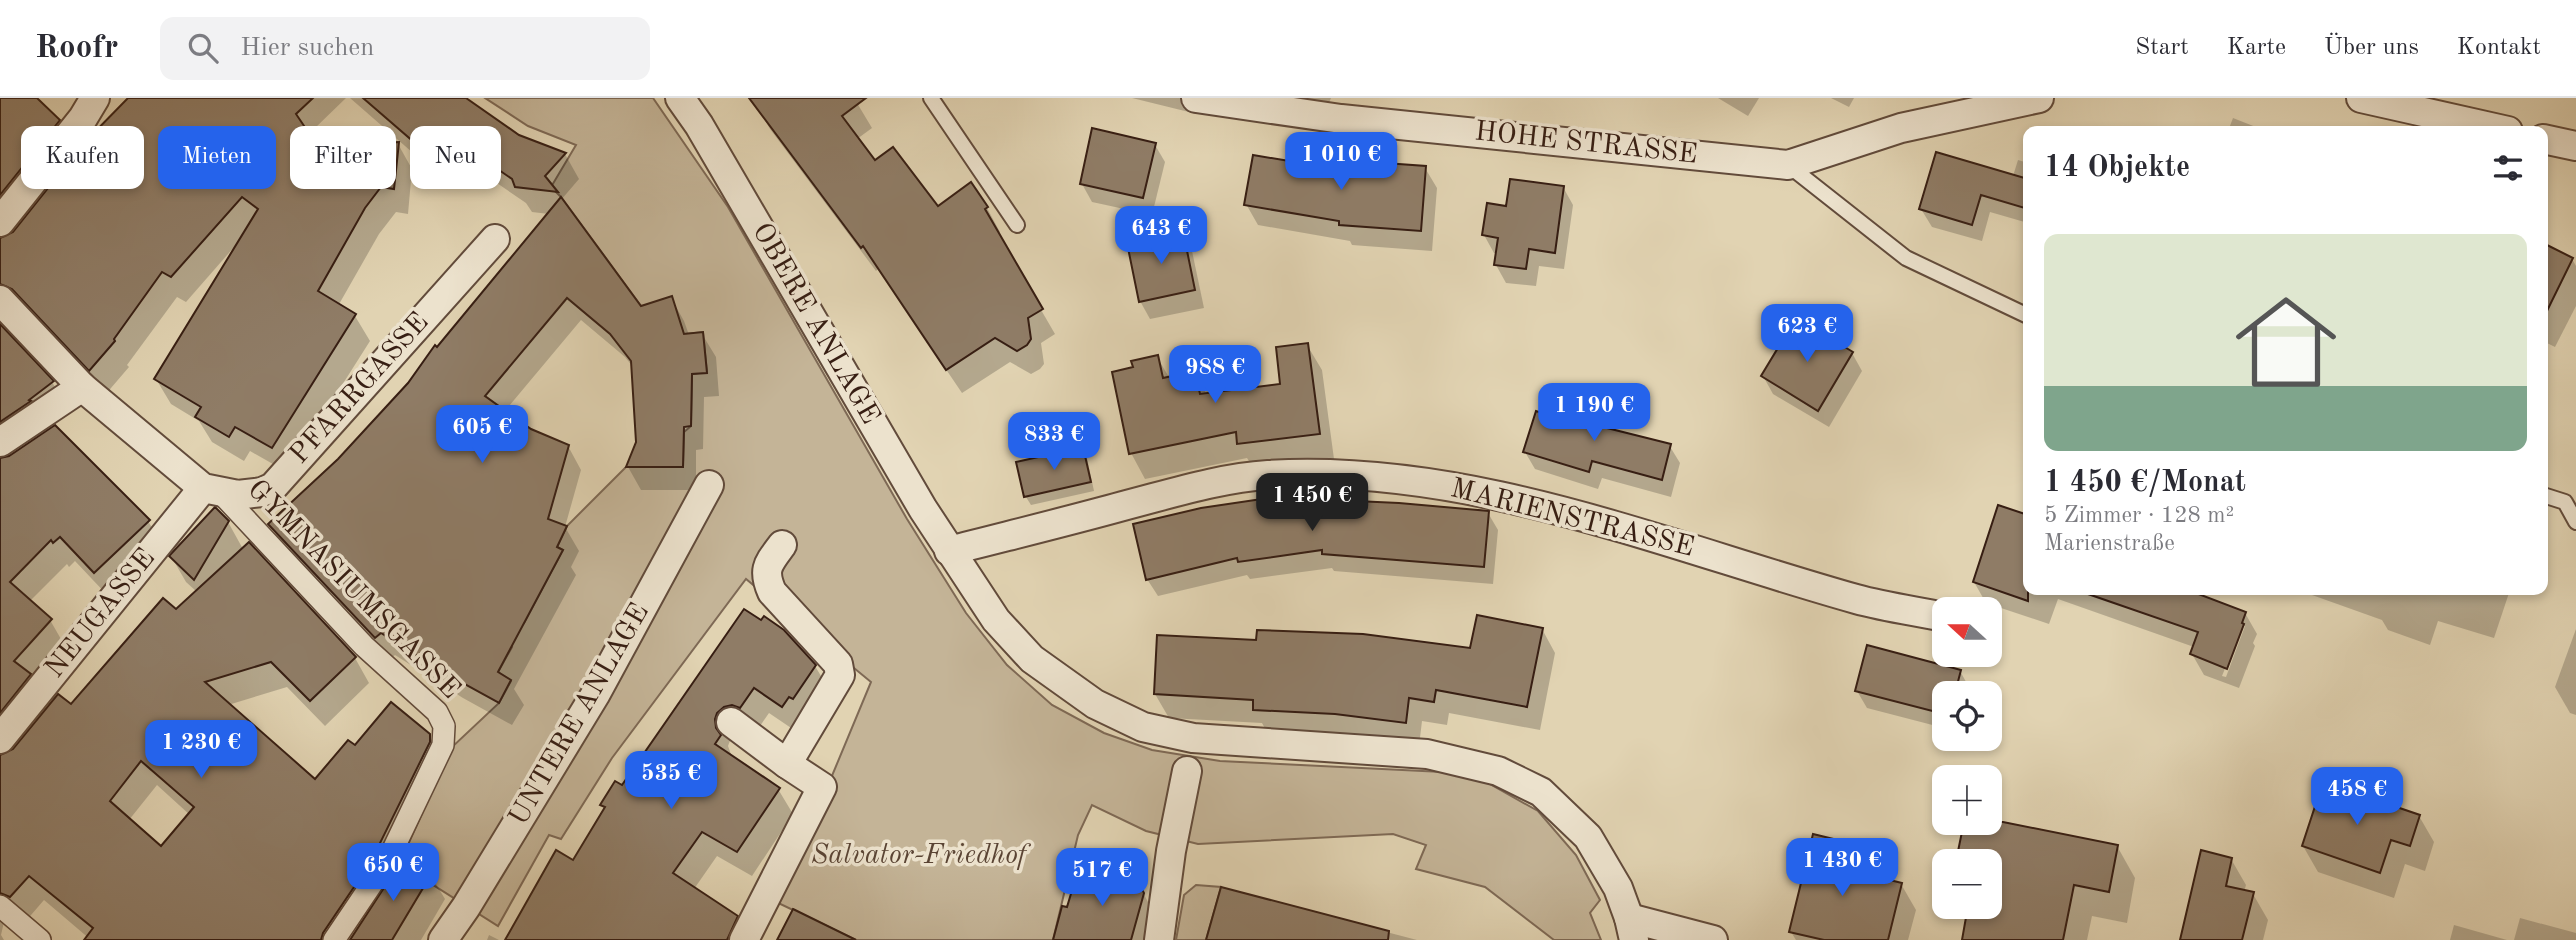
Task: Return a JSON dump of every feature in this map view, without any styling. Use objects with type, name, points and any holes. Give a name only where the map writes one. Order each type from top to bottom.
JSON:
[{"type":"street","points":[[0,222],[83,118],[95,98]]},
{"type":"street","name":"OBERE ANLAGE","points":[[680,98],[699,125],[949,551],[996,620],[1032,659],[1096,705],[1143,727],[1193,738],[1427,754],[1498,771],[1541,792],[1588,836],[1618,888],[1632,929]]},
{"type":"street","name":"HOHE STRASSE","points":[[1196,98],[1344,108],[1788,165],[1901,128],[2039,98]]},
{"type":"street","points":[[2361,98],[2486,126]]},
{"type":"street","points":[[2548,140],[2576,146]]},
{"type":"street","name":"PFARRGASSE","points":[[212,491],[251,494],[272,486],[495,239]]},
{"type":"street","points":[[0,300],[91,394],[212,491]]},
{"type":"street","points":[[0,442],[91,394]]},
{"type":"street","name":"MARIENSTRASSE","points":[[949,551],[1196,487],[1265,475],[1311,473],[1392,478],[1482,490],[1627,530],[1859,600],[1932,615]]},
{"type":"street","name":"UNTERE ANLAGE","points":[[443,940],[595,695],[709,485]]},
{"type":"street","name":"GYMNASIUMSGASSE","points":[[212,491],[364,646],[437,712],[444,726],[443,745],[388,860],[334,940]]},
{"type":"street","name":"NEUGASSE","points":[[0,739],[212,491]]},
{"type":"street","points":[[782,545],[767,564],[766,579],[772,592],[838,664],[840,675],[788,764]]},
{"type":"street","points":[[731,722],[822,786],[744,940]]},
{"type":"street","points":[[1160,940],[1171,851],[1187,771]]},
{"type":"street","points":[[0,906],[40,940]]},
{"type":"street","points":[[1632,929],[1713,940]]},
{"type":"lane","points":[[932,98],[1017,225]]},
{"type":"lane","points":[[1788,165],[1906,258],[2023,314]]},
{"type":"lane","points":[[2548,497],[2565,502],[2576,522]]},
{"type":"green space","name":"Salvator-Friedhof","points":[[485,98],[653,98],[728,207],[907,519],[966,613],[1007,665],[1052,705],[1104,733],[1152,750],[1220,761],[1443,772],[1488,783],[1538,811],[1576,855],[1600,900],[1590,913],[1601,940],[1554,940],[1485,887],[1416,869],[1426,845],[1393,834],[1198,844],[1146,831],[1092,805],[1078,835],[1053,940],[856,940],[774,901],[824,795],[871,682],[746,579],[612,758],[561,839],[549,835],[498,926],[427,881],[431,872],[403,856],[451,748],[499,703],[511,681],[498,672],[512,647],[503,641],[524,623],[563,550],[557,547],[567,526],[626,467],[683,467],[684,432],[691,426],[692,374],[707,372],[703,332],[684,334],[641,306],[551,187],[576,145],[528,126]]},
{"type":"green space","points":[[1196,885],[1221,887],[1206,940],[1176,940],[1184,895]]},
{"type":"building","points":[[0,98],[37,98],[60,120],[55,126],[21,126],[21,169],[0,195]]},
{"type":"building","points":[[128,98],[313,98],[296,114],[304,126],[290,126],[290,189],[379,189],[365,208],[318,291],[356,314],[272,448],[235,427],[229,437],[195,417],[201,407],[154,379],[258,209],[242,197],[171,277],[162,272],[115,341],[89,371],[12,289],[0,284],[0,238],[13,232],[47,189],[144,189],[144,126],[101,126]]},
{"type":"building","points":[[363,98],[466,98],[519,135],[566,153],[545,176],[558,192],[515,187],[512,179],[501,171],[501,126],[410,126],[410,139]]},
{"type":"building","points":[[749,98],[866,98],[842,116],[875,160],[893,147],[938,206],[971,182],[988,207],[985,209],[1043,309],[1028,318],[1031,339],[1027,345],[1017,351],[995,338],[946,370],[863,246],[861,248]]},
{"type":"building","points":[[1092,128],[1156,143],[1143,198],[1080,184]]},
{"type":"building","points":[[396,142],[399,142],[396,170]]},
{"type":"building","points":[[1936,152],[2023,178],[2023,208],[1981,195],[1972,225],[1919,209]]},
{"type":"building","points":[[1253,155],[1343,170],[1343,160],[1426,166],[1421,231],[1339,225],[1339,221],[1244,205]]},
{"type":"building","points":[[1510,179],[1564,186],[1555,253],[1529,249],[1526,269],[1494,265],[1498,238],[1482,235],[1487,203],[1506,206]]},
{"type":"building","points":[[561,197],[641,306],[672,296],[684,334],[703,332],[707,373],[692,374],[691,426],[684,427],[683,467],[626,467],[636,442],[631,361],[610,334],[567,298],[485,396],[531,429],[569,445],[548,519],[567,526],[557,547],[563,550],[498,672],[511,680],[499,703],[381,633],[375,638],[268,524],[338,459],[408,383],[435,345],[437,347]]},
{"type":"building","points":[[1183,231],[1195,290],[1139,302],[1127,243]]},
{"type":"building","points":[[2548,246],[2573,258],[2548,309]]},
{"type":"building","points":[[1796,318],[1853,352],[1818,411],[1761,376]]},
{"type":"building","points":[[0,324],[54,381],[0,422]]},
{"type":"building","points":[[1308,343],[1320,434],[1237,444],[1236,432],[1129,454],[1112,372],[1133,367],[1131,361],[1158,355],[1163,378],[1195,371],[1200,394],[1280,384],[1276,347]]},
{"type":"building","points":[[1569,400],[1608,412],[1603,427],[1671,444],[1662,480],[1592,461],[1589,472],[1523,452],[1536,411],[1563,420]]},
{"type":"building","points":[[55,425],[150,520],[94,573],[60,537],[53,543],[51,540],[10,582],[52,619],[14,661],[31,674],[0,713],[0,458],[9,456]]},
{"type":"building","points":[[1083,447],[1091,482],[1024,497],[1016,462]]},
{"type":"building","points":[[1289,495],[1290,498],[1399,503],[1489,511],[1484,567],[1322,554],[1322,550],[1238,562],[1237,558],[1146,580],[1133,524],[1201,508]]},
{"type":"building","points":[[1998,505],[2023,513],[2023,595],[2028,595],[2028,601],[1973,582]]},
{"type":"building","points":[[215,507],[229,521],[194,580],[169,556]]},
{"type":"building","points":[[249,542],[356,657],[310,701],[271,662],[205,682],[315,779],[348,740],[355,745],[391,702],[430,734],[430,742],[377,853],[323,933],[321,940],[84,940],[93,928],[29,876],[10,897],[0,893],[0,755],[13,749],[58,694],[71,704],[163,598],[176,609]],"holes":[[[141,761],[194,807],[161,846],[110,801]]]},
{"type":"building","points":[[2091,595],[2201,595],[2246,612],[2227,669],[2190,654],[2198,632]]},
{"type":"building","points":[[744,609],[761,620],[764,616],[784,630],[816,665],[793,699],[789,697],[782,707],[754,688],[740,708],[732,705],[724,707],[715,719],[716,728],[721,735],[715,744],[780,788],[737,852],[702,832],[673,873],[738,916],[727,940],[505,940],[556,850],[573,860],[605,807],[600,805],[615,781],[622,785]]},
{"type":"building","points":[[1477,615],[1543,628],[1527,707],[1436,690],[1434,702],[1409,698],[1406,723],[1335,714],[1253,710],[1253,700],[1154,694],[1157,635],[1256,640],[1257,630],[1363,634],[1470,648]]},
{"type":"building","points":[[1867,645],[1932,662],[1932,667],[1961,670],[1958,681],[1932,681],[1932,711],[1855,691]]},
{"type":"building","points":[[2323,782],[2420,815],[2410,846],[2391,840],[2380,873],[2302,846]]},
{"type":"building","points":[[2002,822],[2118,845],[2109,892],[2074,885],[2063,940],[1962,940],[1966,919],[2002,919],[2002,849],[1958,849],[1961,835],[2002,835]]},
{"type":"building","points":[[1813,834],[1846,842],[1840,868],[1902,883],[1888,940],[1824,940],[1789,932]]},
{"type":"building","points":[[2201,850],[2232,858],[2226,886],[2254,892],[2242,940],[2180,940]]},
{"type":"building","points":[[404,857],[432,873],[392,940],[350,940]]},
{"type":"building","points":[[1111,865],[1132,870],[1144,893],[1131,940],[1053,940],[1062,906],[1067,907],[1073,887],[1095,879],[1096,875]]},
{"type":"building","points":[[1221,887],[1389,931],[1388,940],[1206,940]]},
{"type":"building","points":[[793,909],[856,940],[777,940]]}]
